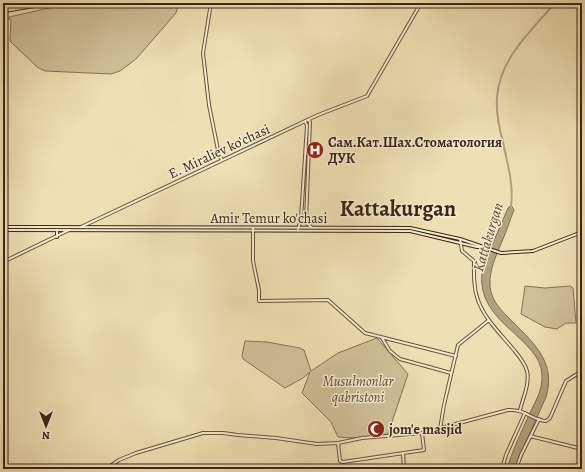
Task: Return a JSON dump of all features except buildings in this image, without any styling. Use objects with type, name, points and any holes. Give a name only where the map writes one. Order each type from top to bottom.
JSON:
[{"type":"main road","points":[[3,10],[39,3]]},
{"type":"main road","points":[[3,10],[52,3]]},
{"type":"street","points":[[211,3],[203,53],[209,105],[219,155],[222,160]]},
{"type":"street","name":"E. Miraliev ko'chasi","points":[[80,227],[309,120],[367,96],[421,3]]},
{"type":"street","points":[[309,120],[306,220],[312,228]]},
{"type":"street","points":[[298,229],[301,219],[307,125],[305,122]]},
{"type":"street","name":"Amir Temur ko'chasi","points":[[3,227],[253,229]]},
{"type":"street","points":[[253,229],[253,261],[259,290],[259,301],[328,300],[363,332],[456,356]]},
{"type":"street","name":"Amir Temur ko'chasi","points":[[298,229],[383,229],[410,231],[460,241],[499,253],[533,251],[582,232]]},
{"type":"street","name":"Amir Temur ko'chasi","points":[[3,230],[383,229]]},
{"type":"street","points":[[57,230],[57,237]]},
{"type":"street","points":[[3,262],[57,237],[68,230]]},
{"type":"street","points":[[460,241],[462,251],[474,260],[477,298],[489,320],[520,357],[527,370],[526,386],[520,410]]},
{"type":"street","points":[[440,429],[458,345],[489,320]]},
{"type":"street","points":[[381,337],[390,351],[400,359],[452,373]]},
{"type":"street","points":[[106,469],[119,460],[134,454],[186,437],[205,433],[224,433],[276,438],[317,444],[338,443],[362,438],[422,433],[508,410],[520,410],[543,421],[548,420],[566,381],[582,371]]},
{"type":"street","points":[[502,469],[506,455],[527,414]]},
{"type":"street","points":[[516,469],[538,419]]},
{"type":"street","points":[[338,443],[340,461],[344,462],[424,450],[422,433]]},
{"type":"street","points":[[530,436],[582,449]]},
{"type":"street","points":[[403,454],[404,469]]},
{"type":"green space","points":[[71,3],[179,3],[176,13],[136,59],[120,71],[111,74],[45,71],[37,67],[10,41],[11,20],[9,17]]},
{"type":"green space","points":[[525,286],[545,288],[570,286],[573,288],[576,323],[566,323],[557,329],[545,327],[521,314]]},
{"type":"green space","name":"Musulmonlar qabristoni","points":[[377,338],[408,374],[388,434],[353,438],[338,437],[331,422],[302,393],[310,372],[303,378],[285,388],[243,359],[242,356],[245,341],[267,342],[300,348],[304,350],[311,371],[338,353]]},
{"type":"shaded area","points":[[511,205],[514,210],[492,268],[490,280],[491,291],[499,307],[540,352],[548,372],[548,384],[546,397],[514,469],[507,469],[511,456],[538,396],[542,380],[539,362],[531,350],[498,317],[489,305],[483,290],[482,273],[484,264],[508,208]]},
{"type":"waterway","name":"Kattakurgan","points":[[511,206],[511,182],[497,114],[499,83],[510,58],[518,46],[555,3]]},
{"type":"place","name":"Сам.Кат.Шах.Стоматология ДУК","points":[[315,150]]},
{"type":"place","name":"jom'e masjid","points":[[376,429]]},
{"type":"district","name":"Kattakurgan","points":[[398,208]]}]
